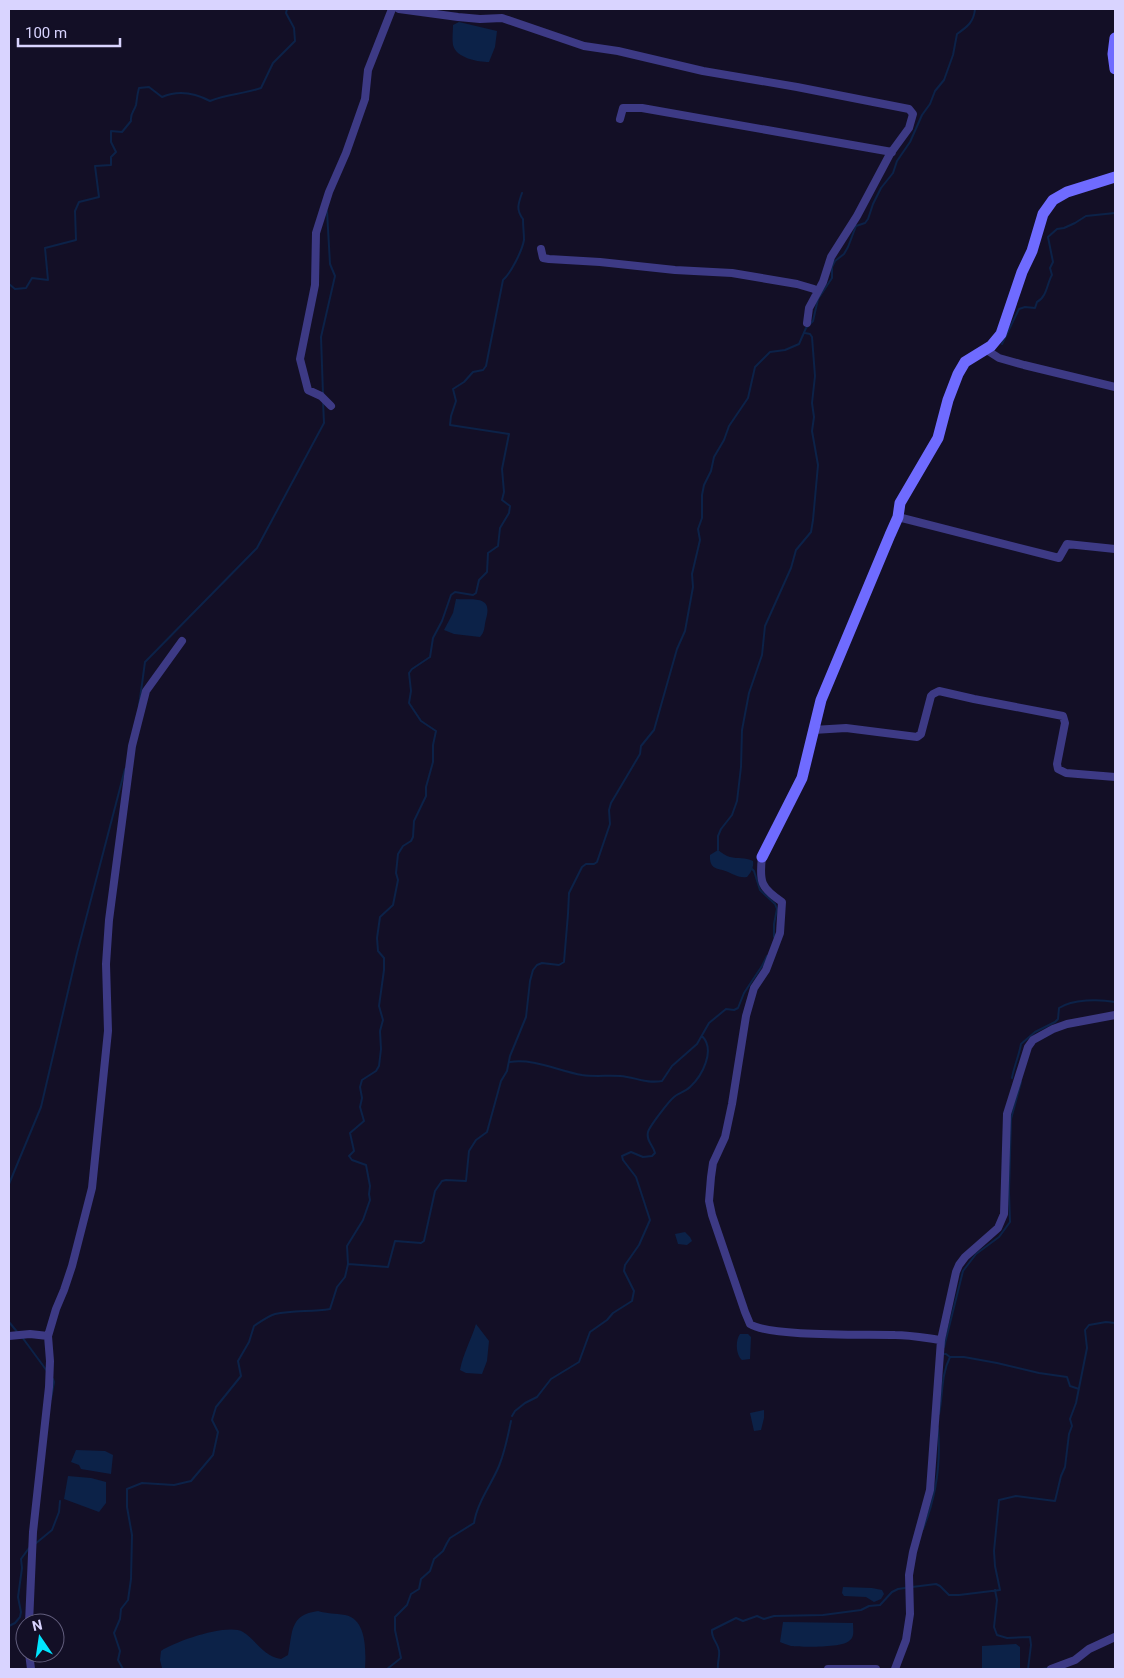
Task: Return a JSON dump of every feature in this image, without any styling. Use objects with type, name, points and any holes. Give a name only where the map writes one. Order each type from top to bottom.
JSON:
[{"type":"street","points":[[331,406],[321,396],[308,390],[300,359],[315,285],[316,233],[329,192],[346,153],[365,99],[368,70],[392,9]]},
{"type":"street","points":[[399,9],[458,18],[502,18],[584,46],[646,57],[703,71],[909,109],[913,114],[909,128],[892,152],[857,216],[832,256],[824,282],[809,308],[807,323]]},
{"type":"street","points":[[1115,38],[1112,54],[1115,70]]},
{"type":"street","points":[[620,119],[623,108],[642,108],[892,152]]},
{"type":"street","points":[[941,1340],[896,1335],[772,1331],[750,1324],[712,1215],[709,1200],[710,1185],[714,1163],[725,1137],[746,1016],[754,988],[766,970],[780,933],[782,902],[767,892],[763,884],[760,871],[762,857],[802,778],[821,700],[898,517],[900,503],[938,438],[948,400],[965,362],[991,346],[1001,334],[1022,272],[1032,251],[1043,214],[1053,200],[1067,192],[1115,177]]},
{"type":"street","points":[[541,249],[544,258],[549,259],[675,270],[732,272],[797,284],[814,289],[817,292]]},
{"type":"street","points":[[985,349],[999,358],[1115,387]]},
{"type":"street","points":[[898,517],[1059,558],[1067,544],[1115,549]]},
{"type":"street","points":[[30,1613],[33,1532],[49,1387],[50,1361],[48,1336],[72,1266],[92,1188],[108,1030],[106,964],[109,920],[132,746],[146,691],[182,640]]},
{"type":"street","points":[[813,730],[846,728],[917,737],[921,734],[931,696],[939,691],[1063,716],[1065,723],[1057,764],[1058,769],[1066,773],[1115,777]]},
{"type":"street","points":[[895,1669],[906,1640],[910,1614],[909,1575],[912,1552],[930,1490],[941,1340],[959,1265],[998,1228],[1004,1214],[1007,1114],[1028,1047],[1034,1040],[1053,1029],[1067,1024],[1115,1015]]},
{"type":"street","points":[[9,1336],[30,1334],[48,1336]]},
{"type":"street","points":[[1051,1669],[1075,1660],[1090,1649],[1115,1637]]},
{"type":"street","points":[[828,1669],[876,1669]]},
{"type":"water","points":[[459,22],[497,31],[495,47],[489,62],[468,58],[458,53],[455,49],[453,45],[453,25]]},
{"type":"water","points":[[456,599],[480,600],[487,606],[484,629],[480,637],[454,634],[444,630],[453,613]]},
{"type":"water","points":[[718,850],[728,857],[753,861],[751,872],[747,877],[739,877],[715,868],[711,864],[710,855]]},
{"type":"water","points":[[685,1232],[692,1241],[687,1245],[678,1244],[675,1234]]},
{"type":"water","points":[[476,1324],[489,1341],[487,1361],[482,1374],[466,1373],[460,1370]]},
{"type":"water","points":[[740,1334],[748,1334],[751,1337],[750,1359],[742,1360],[738,1355],[737,1344]]},
{"type":"water","points":[[764,1410],[761,1430],[754,1431],[750,1413]]},
{"type":"water","points":[[76,1450],[105,1451],[113,1455],[111,1474],[81,1469],[79,1465],[71,1462]]},
{"type":"water","points":[[68,1476],[91,1478],[106,1482],[106,1503],[99,1512],[64,1499]]},
{"type":"water","points":[[843,1587],[872,1588],[882,1590],[884,1594],[881,1599],[874,1602],[866,1597],[844,1596],[842,1593]]},
{"type":"water","points":[[318,1611],[345,1615],[358,1623],[364,1637],[365,1669],[162,1668],[160,1660],[161,1651],[202,1634],[226,1630],[243,1632],[269,1655],[281,1659],[288,1655],[292,1632],[297,1621],[302,1616]]},
{"type":"water","points":[[783,1622],[853,1623],[853,1635],[849,1641],[838,1645],[791,1646],[780,1642]]},
{"type":"water","points":[[1016,1644],[1020,1647],[1020,1669],[982,1669],[982,1646]]},
{"type":"waterway","points":[[9,284],[15,289],[26,288],[32,278],[48,280],[45,248],[76,240],[75,211],[79,202],[99,197],[95,166],[111,165],[111,157],[116,152],[111,142],[111,131],[122,132],[131,121],[139,88],[149,87],[162,97],[186,93],[210,101],[261,88],[273,63],[295,41],[294,28],[286,13],[287,9]]},
{"type":"waterway","points":[[348,1264],[388,1267],[395,1241],[421,1243],[424,1241],[435,1191],[442,1181],[466,1181],[469,1151],[476,1140],[487,1132],[501,1081],[507,1071],[510,1056],[526,1017],[533,970],[542,963],[559,965],[564,962],[569,893],[582,867],[586,864],[597,862],[610,824],[609,810],[611,803],[640,754],[641,746],[654,730],[677,649],[685,631],[693,587],[692,574],[700,540],[698,529],[702,518],[702,495],[714,457],[724,440],[729,426],[748,398],[755,367],[770,352],[785,350],[799,344],[806,328],[813,321],[818,299],[832,278],[832,267],[835,261],[844,254],[856,226],[865,223],[868,219],[881,188],[893,173],[897,161],[910,142],[935,91],[944,80],[953,55],[957,34],[969,24],[975,9]]},
{"type":"waterway","points":[[123,1669],[118,1660],[120,1651],[114,1633],[120,1619],[121,1609],[128,1600],[131,1579],[132,1535],[127,1507],[127,1489],[142,1483],[174,1485],[191,1481],[213,1455],[218,1432],[212,1420],[216,1407],[241,1376],[238,1361],[249,1342],[254,1326],[275,1314],[330,1309],[337,1287],[345,1277],[348,1264],[347,1246],[363,1220],[370,1200],[370,1186],[366,1165],[352,1160],[349,1156],[354,1151],[350,1133],[364,1121],[360,1107],[362,1080],[376,1071],[379,1066],[381,1049],[380,1031],[383,1020],[379,1006],[384,958],[378,951],[377,938],[380,917],[393,905],[398,880],[396,873],[398,854],[403,846],[411,841],[413,837],[414,821],[426,796],[426,787],[433,762],[433,745],[436,731],[421,721],[409,703],[411,691],[409,673],[430,657],[433,638],[442,621],[451,595],[455,592],[473,595],[476,593],[479,580],[487,572],[488,553],[498,546],[500,528],[509,513],[510,506],[502,500],[504,492],[502,469],[509,434],[450,425],[456,401],[453,389],[464,382],[473,372],[483,370],[486,366],[503,280],[516,262],[524,240],[523,219],[518,207],[522,193]]},
{"type":"waterway","points":[[323,394],[321,337],[335,276],[330,264],[327,211]]},
{"type":"waterway","points":[[1002,344],[1019,309],[1025,307],[1035,308],[1037,302],[1045,293],[1052,275],[1050,268],[1053,262],[1048,237],[1057,229],[1064,228],[1086,216],[1115,213]]},
{"type":"waterway","points":[[718,850],[718,836],[732,815],[737,801],[741,767],[742,730],[749,693],[762,655],[765,626],[791,568],[796,550],[811,532],[818,465],[812,431],[814,417],[812,403],[815,376],[812,337],[810,334],[805,333]]},
{"type":"waterway","points":[[139,706],[145,662],[257,548],[324,423],[323,401]]},
{"type":"waterway","points":[[9,1184],[41,1107],[77,953],[125,769]]},
{"type":"waterway","points":[[752,869],[760,890],[775,904],[777,909],[774,937]]},
{"type":"waterway","points":[[510,1062],[537,1063],[582,1075],[620,1076],[651,1082],[662,1081],[672,1066],[697,1044],[709,1023],[726,1009],[734,1010],[738,1008],[744,993],[767,956]]},
{"type":"waterway","points":[[1012,1078],[1021,1044],[1035,1032],[1055,1022],[1058,1019],[1059,1008],[1071,1003],[1086,1001],[1101,1000],[1115,1002]]},
{"type":"waterway","points":[[512,1416],[525,1403],[537,1397],[551,1379],[579,1362],[590,1332],[607,1320],[613,1313],[632,1301],[634,1291],[624,1271],[625,1265],[639,1245],[650,1220],[636,1177],[622,1156],[631,1152],[643,1157],[652,1156],[655,1153],[649,1140],[649,1129],[671,1099],[690,1087],[703,1070],[708,1055],[708,1048],[702,1036]]},
{"type":"waterway","points":[[944,1347],[963,1271],[976,1254],[999,1237],[1010,1222],[1011,1119],[1021,1082]]},
{"type":"waterway","points":[[9,1322],[18,1333]]},
{"type":"waterway","points":[[912,1587],[936,1584],[949,1595],[1000,1590],[994,1551],[999,1500],[1016,1496],[1055,1501],[1065,1467],[1069,1434],[1072,1426],[1070,1419],[1076,1403],[1087,1348],[1085,1330],[1089,1325],[1106,1322],[1115,1323]]},
{"type":"waterway","points":[[22,1337],[47,1371]]},
{"type":"waterway","points":[[939,1414],[944,1378],[950,1357],[942,1354]]},
{"type":"waterway","points":[[950,1357],[964,1357],[1067,1377],[1070,1386],[1079,1389]]},
{"type":"waterway","points":[[51,1399],[53,1379]]},
{"type":"waterway","points":[[387,1669],[401,1658],[395,1630],[395,1617],[407,1605],[411,1594],[419,1589],[421,1579],[430,1571],[434,1559],[443,1551],[450,1538],[474,1523],[481,1501],[501,1460],[511,1421]]},
{"type":"waterway","points":[[923,1529],[934,1492],[938,1466],[938,1428]]},
{"type":"waterway","points":[[35,1544],[52,1530],[59,1512],[60,1501]]},
{"type":"waterway","points":[[9,1626],[20,1617],[18,1597],[22,1568],[21,1559],[29,1548]]},
{"type":"waterway","points":[[718,1669],[719,1651],[712,1630],[736,1618],[743,1621],[757,1616],[764,1619],[774,1616],[823,1615],[861,1610],[869,1606],[880,1605],[892,1592],[905,1588]]},
{"type":"waterway","points":[[995,1590],[997,1600],[994,1627],[997,1635],[1007,1638],[1030,1637],[1028,1669]]},
{"type":"waterway","points":[[1042,1669],[1049,1668]]}]
